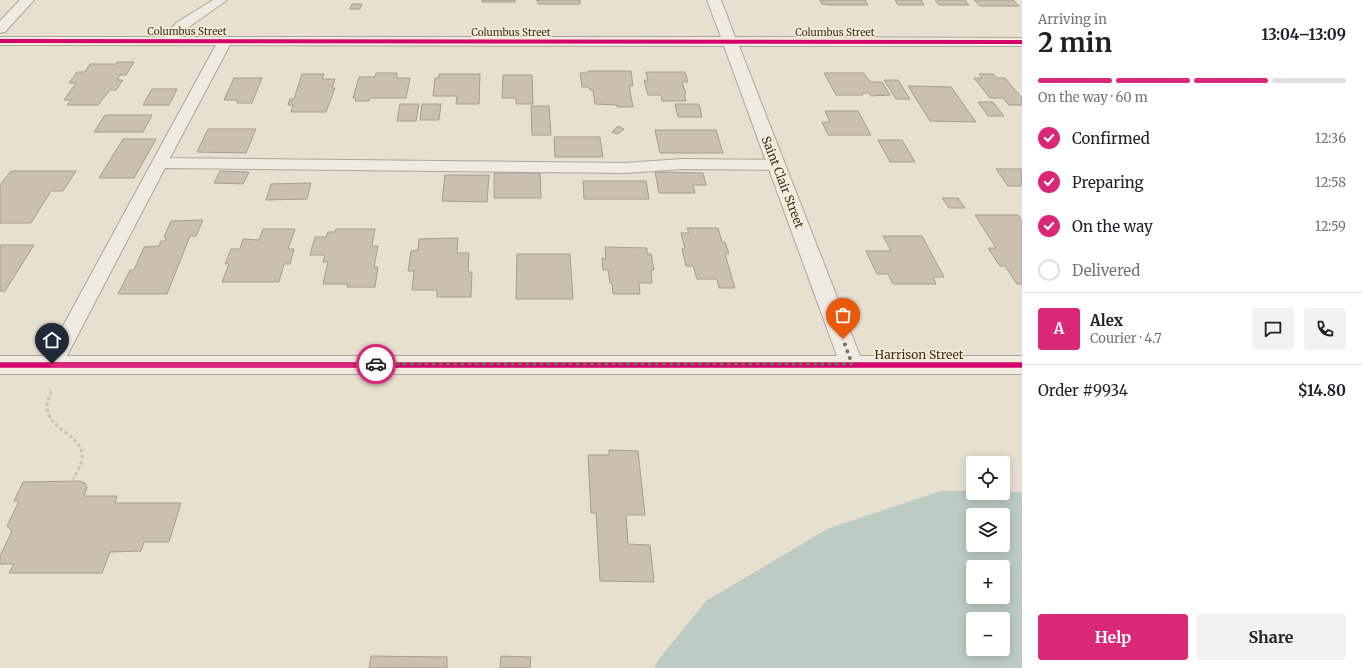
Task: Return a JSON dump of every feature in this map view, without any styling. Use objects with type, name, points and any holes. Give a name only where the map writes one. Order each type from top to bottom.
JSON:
[{"type":"street","points":[[0,29],[27,0]]},
{"type":"street","name":"Saint Clair Street","points":[[714,0],[852,364]]},
{"type":"street","name":"Columbus Street","points":[[0,41],[1022,42]]},
{"type":"street","name":"Harrison Street","points":[[1,366],[53,375],[852,364],[1022,365]]},
{"type":"lane","points":[[168,41],[181,26],[221,0]]},
{"type":"lane","points":[[53,375],[160,163],[225,41]]},
{"type":"lane","points":[[160,163],[617,168],[682,164],[777,165]]},
{"type":"path","points":[[53,375],[48,398],[48,417],[53,425],[76,441],[81,447],[82,458],[73,479]]},
{"type":"shaded area","points":[[941,491],[966,491],[966,500],[1010,500],[1010,492],[1022,492],[1022,668],[654,668],[659,659],[706,601],[827,529]]},
{"type":"building","points":[[482,0],[515,0],[515,2],[482,2]]},
{"type":"building","points":[[538,0],[580,0],[580,4],[538,4]]},
{"type":"building","points":[[820,0],[865,0],[868,5],[830,5],[822,4]]},
{"type":"building","points":[[895,0],[921,0],[924,5],[898,5]]},
{"type":"building","points":[[935,0],[965,0],[969,5],[939,5]]},
{"type":"building","points":[[974,0],[1013,0],[1019,6],[980,6]]},
{"type":"building","points":[[352,4],[362,4],[360,9],[350,9]]},
{"type":"building","points":[[117,62],[134,62],[126,75],[120,75],[117,80],[123,80],[116,90],[110,90],[98,105],[67,105],[71,100],[64,100],[76,83],[69,83],[77,72],[85,72],[90,64],[116,64]]},
{"type":"building","points":[[588,71],[631,71],[633,86],[629,86],[633,107],[617,107],[617,105],[595,104],[593,90],[590,90],[589,87],[582,87],[580,73],[588,73]]},
{"type":"building","points":[[646,72],[685,72],[688,82],[682,82],[686,94],[684,94],[686,101],[662,101],[661,95],[648,95],[644,80],[648,80]]},
{"type":"building","points":[[376,73],[397,73],[397,78],[410,78],[406,98],[370,98],[369,101],[355,101],[356,98],[353,98],[359,77],[375,77]]},
{"type":"building","points":[[824,73],[864,73],[870,82],[882,82],[890,95],[871,96],[869,93],[862,93],[863,95],[836,95]]},
{"type":"building","points":[[302,74],[324,74],[322,79],[335,79],[332,88],[335,88],[326,112],[291,112],[293,105],[288,105],[290,99],[294,99]]},
{"type":"building","points":[[439,74],[480,74],[479,104],[456,104],[457,96],[433,96],[435,78],[439,78]]},
{"type":"building","points":[[979,74],[993,74],[997,78],[1005,78],[1022,98],[1022,105],[1009,105],[1003,98],[990,98],[974,78],[982,78]]},
{"type":"building","points":[[503,75],[532,75],[533,104],[516,104],[516,98],[502,98]]},
{"type":"building","points":[[234,78],[262,78],[252,103],[237,103],[238,100],[224,100]]},
{"type":"building","points":[[884,80],[898,80],[910,99],[896,99]]},
{"type":"building","points":[[908,86],[951,87],[976,122],[930,121]]},
{"type":"building","points":[[152,89],[177,89],[169,105],[143,105]]},
{"type":"building","points":[[978,102],[993,102],[1004,116],[988,116]]},
{"type":"building","points":[[400,104],[419,104],[416,121],[397,121]]},
{"type":"building","points":[[422,104],[441,104],[439,120],[420,120]]},
{"type":"building","points":[[675,104],[699,104],[702,117],[678,117]]},
{"type":"building","points":[[531,106],[549,106],[551,135],[532,135]]},
{"type":"building","points":[[825,111],[858,111],[871,135],[828,135],[822,122],[830,122]]},
{"type":"building","points":[[105,115],[152,115],[143,132],[94,132]]},
{"type":"building","points":[[618,126],[624,129],[618,134],[612,132]]},
{"type":"building","points":[[208,129],[256,129],[246,153],[197,152]]},
{"type":"building","points":[[655,130],[716,130],[723,153],[660,153]]},
{"type":"building","points":[[554,137],[600,137],[603,157],[555,157]]},
{"type":"building","points":[[123,139],[156,139],[134,178],[99,178]]},
{"type":"building","points":[[878,140],[902,140],[915,162],[890,162]]},
{"type":"building","points":[[996,169],[1021,169],[1022,186],[1008,186]]},
{"type":"building","points":[[11,171],[76,171],[63,191],[51,191],[31,223],[0,223],[0,185]]},
{"type":"building","points":[[220,171],[249,172],[243,184],[214,183]]},
{"type":"building","points":[[655,172],[703,173],[706,185],[693,185],[695,193],[659,193]]},
{"type":"building","points":[[494,173],[540,173],[541,198],[494,198]]},
{"type":"building","points":[[445,175],[489,175],[487,202],[442,201]]},
{"type":"building","points":[[583,181],[646,181],[649,199],[584,199]]},
{"type":"building","points":[[311,183],[307,199],[266,200],[271,184]]},
{"type":"building","points":[[942,198],[958,198],[965,208],[949,208]]},
{"type":"building","points":[[975,215],[1018,215],[1022,221],[1022,284],[1017,284],[1005,266],[1000,266],[988,248],[996,248]]},
{"type":"building","points":[[203,220],[196,236],[190,236],[167,294],[118,294],[130,270],[134,270],[144,247],[159,246],[161,241],[165,241],[166,237],[164,237],[171,221]]},
{"type":"building","points":[[687,228],[718,228],[722,242],[725,242],[729,254],[725,254],[735,288],[719,288],[717,279],[697,279],[693,266],[686,266],[682,249],[685,249],[681,233],[689,233]]},
{"type":"building","points":[[263,229],[295,229],[288,249],[294,249],[290,264],[284,264],[279,282],[222,282],[229,264],[225,264],[231,249],[240,249],[243,239],[259,240]]},
{"type":"building","points":[[336,229],[375,229],[372,246],[378,246],[374,267],[378,267],[375,287],[347,287],[348,284],[323,284],[328,262],[323,262],[325,255],[310,255],[315,237],[326,237],[328,232],[335,232]]},
{"type":"building","points":[[883,236],[922,236],[944,277],[933,277],[936,284],[893,284],[888,274],[877,274],[866,251],[891,251]]},
{"type":"building","points":[[458,238],[457,253],[469,253],[468,272],[472,272],[471,297],[437,297],[437,290],[412,290],[414,271],[408,271],[411,251],[418,250],[419,239]]},
{"type":"building","points":[[0,245],[34,245],[5,291],[0,291]]},
{"type":"building","points":[[605,247],[647,248],[647,254],[651,254],[654,270],[651,270],[652,283],[639,283],[640,294],[613,294],[612,283],[610,283],[608,270],[603,270],[602,258],[606,259]]},
{"type":"building","points":[[517,254],[570,254],[573,299],[516,299]]},
{"type":"building","points":[[609,450],[638,451],[645,515],[626,515],[628,544],[650,545],[654,582],[600,581],[596,513],[591,513],[588,455],[609,455]]},
{"type":"building","points":[[80,481],[85,483],[87,488],[84,496],[117,496],[115,503],[181,503],[169,542],[144,542],[141,551],[110,552],[102,573],[9,573],[14,564],[0,564],[0,556],[12,531],[7,526],[19,501],[14,501],[23,482]]},
{"type":"building","points":[[371,656],[447,657],[447,668],[369,668]]},
{"type":"building","points":[[501,656],[531,657],[530,668],[500,668]]},
{"type":"cycle path","points":[[0,41],[1022,42]]},
{"type":"cycle path","points":[[0,365],[1022,365]]},
{"type":"way so far","points":[[376,364],[852,364],[843,339]]},
{"type":"route","points":[[52,364],[376,364]]}]
